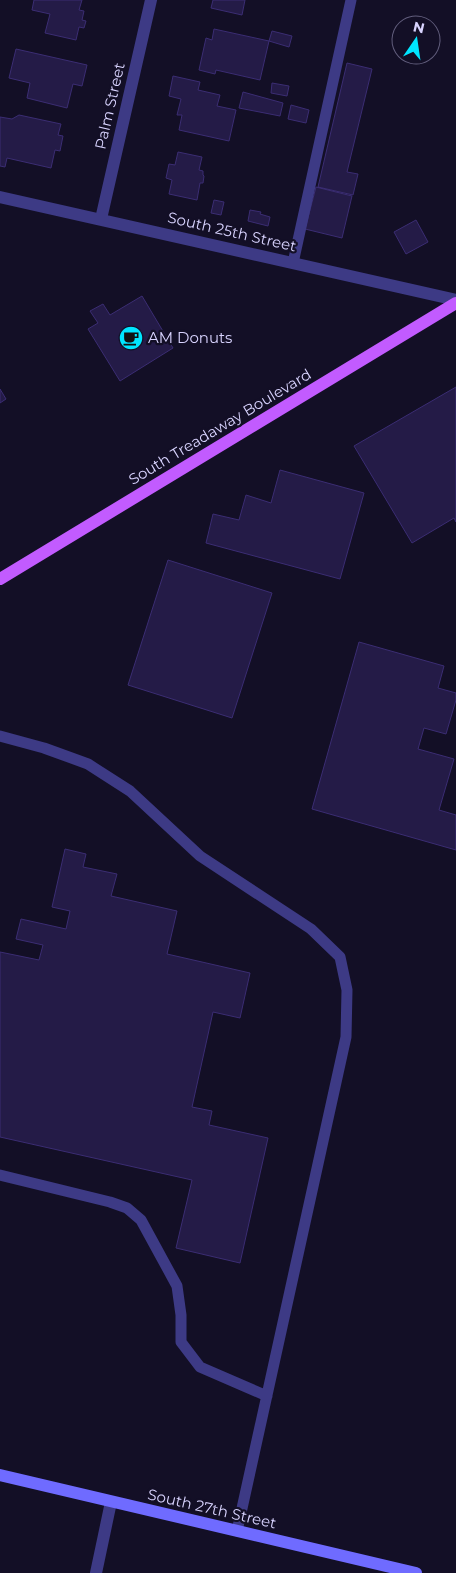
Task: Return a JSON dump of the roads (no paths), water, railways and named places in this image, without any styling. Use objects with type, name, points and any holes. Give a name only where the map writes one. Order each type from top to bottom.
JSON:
[{"type":"main road","name":"South Treadaway Boulevard","points":[[0,579],[456,301]]},
{"type":"main road","name":"South 27th Street","points":[[0,1475],[416,1573]]},
{"type":"street","name":"Palm Street","points":[[101,219],[151,0]]},
{"type":"street","name":"South 25th Street","points":[[0,197],[293,262],[456,301]]},
{"type":"street","points":[[96,1573],[111,1502]]},
{"type":"lane","points":[[293,262],[351,0]]},
{"type":"lane","points":[[0,736],[44,748],[88,764],[130,791],[200,856],[311,929],[340,957],[347,990],[346,1037],[237,1531]]},
{"type":"lane","points":[[0,1174],[127,1208],[141,1220],[177,1286],[181,1315],[181,1342],[200,1367],[267,1396]]},
{"type":"place","name":"AM Donuts","points":[[131,338]]}]
